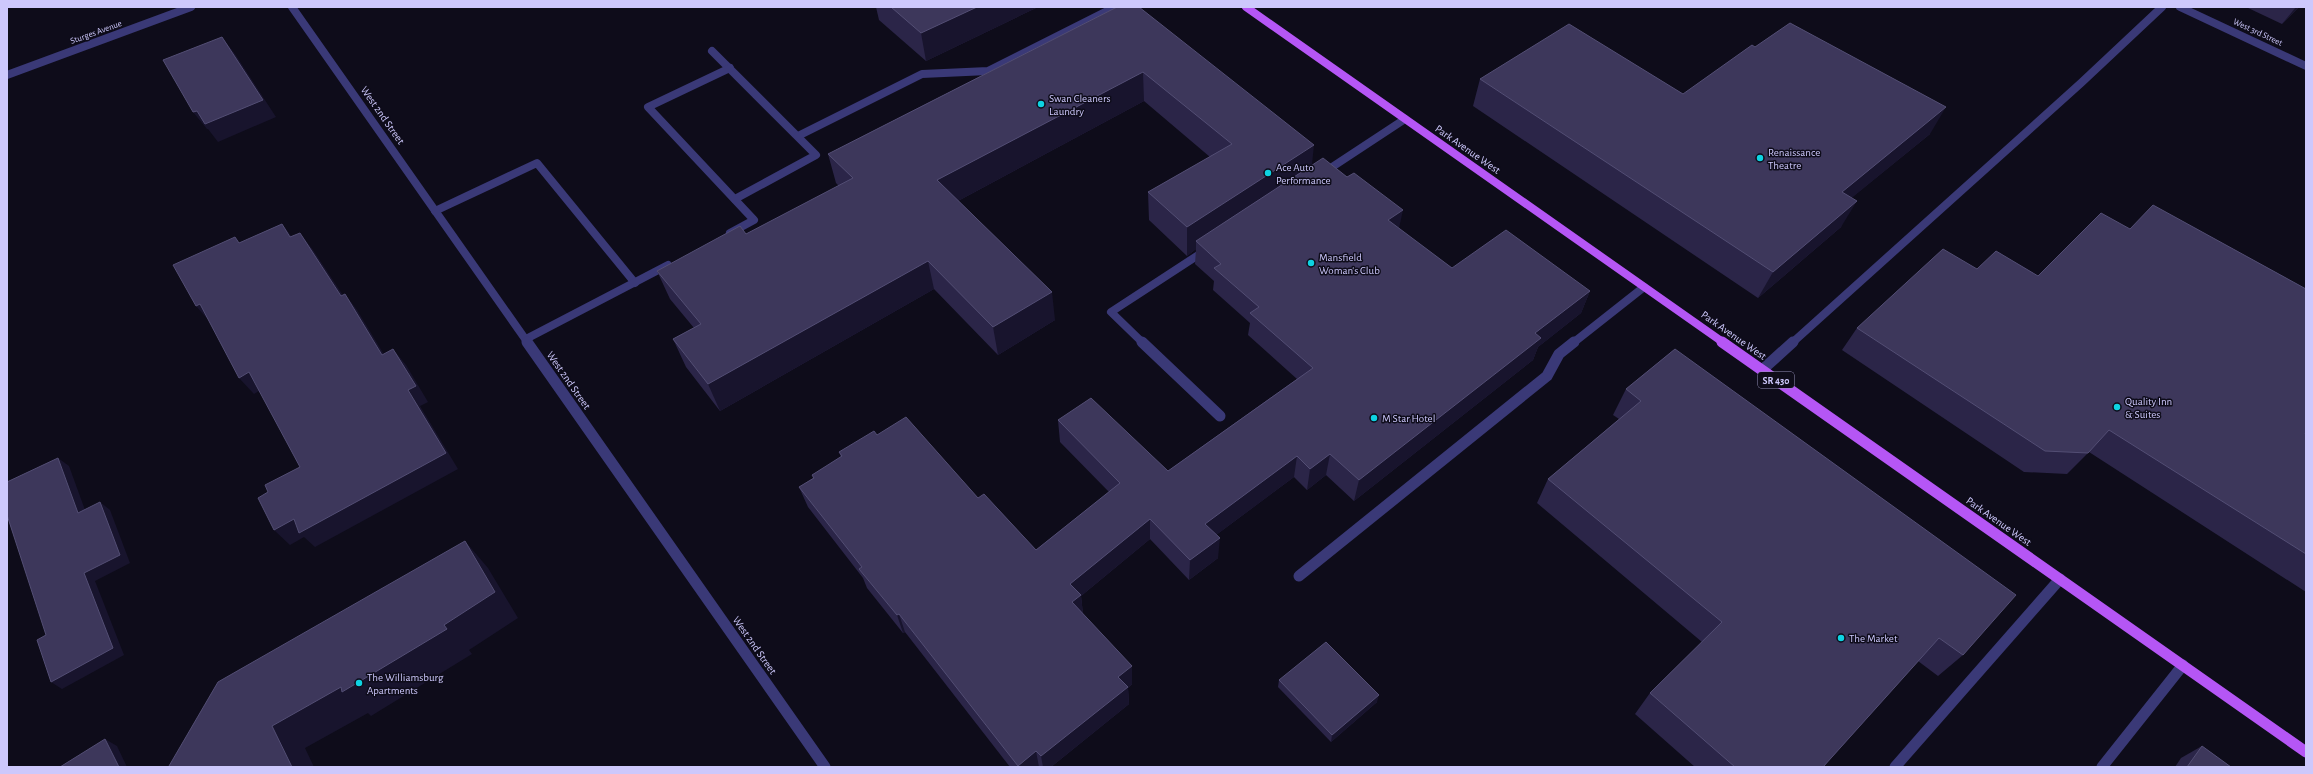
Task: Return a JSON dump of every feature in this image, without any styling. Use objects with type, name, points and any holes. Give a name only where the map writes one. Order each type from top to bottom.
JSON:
[{"type":"main road","name":"Park Avenue West","points":[[1246,7],[2306,752]]},
{"type":"street","name":"Sturges Avenue","points":[[7,75],[191,7]]},
{"type":"street","name":"West 2nd Street","points":[[292,7],[825,767]]},
{"type":"street","points":[[798,136],[922,74],[988,71],[1115,7]]},
{"type":"street","points":[[1762,370],[2081,83],[2162,7]]},
{"type":"street","name":"West 3rd Street","points":[[2180,7],[2306,66]]},
{"type":"street","points":[[712,51],[816,155],[735,199]]},
{"type":"street","points":[[719,238],[754,220],[648,107],[730,68]]},
{"type":"street","points":[[1313,179],[1405,119]]},
{"type":"street","points":[[436,211],[537,163],[635,283]]},
{"type":"street","points":[[1216,243],[1111,312],[1220,416]]},
{"type":"street","points":[[526,339],[677,260]]},
{"type":"street","points":[[1300,576],[1547,376],[1559,354],[1644,287]]},
{"type":"street","points":[[1895,767],[2060,579]]},
{"type":"street","points":[[2102,767],[2183,666]]},
{"type":"building","points":[[891,7],[977,7],[921,33]]},
{"type":"building","points":[[1117,7],[1139,7],[1314,145],[1187,227],[1148,192],[1232,144],[1143,72],[937,180],[1052,292],[993,327],[928,261],[708,384],[673,339],[701,324],[657,271],[740,226],[746,234],[853,178],[828,154]]},
{"type":"building","name":"Renaissance Theatre","points":[[1790,23],[1946,107],[1842,192],[1857,201],[1773,272],[1480,79],[1569,24],[1683,94],[1752,45],[1755,47]]},
{"type":"building","points":[[222,37],[263,100],[205,124],[197,111],[193,112],[163,60]]},
{"type":"building","points":[[1323,158],[1347,177],[1354,173],[1403,210],[1388,220],[1452,268],[1506,230],[1590,291],[1535,333],[1541,338],[1359,480],[1330,454],[1310,469],[1297,456],[1205,524],[1220,538],[1190,560],[1150,519],[1070,584],[1081,595],[1072,602],[1132,666],[1118,677],[1128,687],[1041,756],[1036,751],[1018,766],[899,614],[897,615],[859,569],[862,567],[799,487],[814,478],[812,475],[842,456],[839,452],[874,431],[877,435],[906,417],[978,498],[984,494],[1036,550],[1120,483],[1058,420],[1091,398],[1168,471],[1313,368],[1250,313],[1259,307],[1214,268],[1221,264],[1196,241]]},
{"type":"building","name":"Quality Inn & Suites","points":[[2153,205],[2306,289],[2306,554],[2109,430],[2088,453],[2045,451],[1857,328],[1943,249],[1977,269],[1996,251],[2038,276],[2101,213],[2130,229]]},
{"type":"building","points":[[282,224],[290,237],[300,233],[341,296],[345,294],[382,355],[393,349],[416,386],[408,390],[446,453],[299,533],[294,519],[274,530],[258,498],[268,492],[265,485],[300,467],[249,372],[239,378],[200,304],[196,306],[173,265],[235,237],[239,243]]},
{"type":"building","points":[[1675,349],[2016,595],[1963,655],[1939,638],[1823,767],[1735,767],[1650,693],[1722,622],[1548,479],[1641,401],[1626,389]]},
{"type":"building","points":[[58,458],[78,513],[100,502],[120,555],[84,573],[113,648],[51,682],[37,640],[46,635],[7,515],[7,482]]},
{"type":"building","points":[[465,541],[495,592],[444,625],[447,629],[342,692],[341,687],[272,726],[292,767],[169,767],[218,682]]},
{"type":"building","points":[[1326,642],[1379,695],[1332,735],[1279,680]]},
{"type":"building","points":[[105,739],[119,767],[60,767]]},
{"type":"building","points":[[2202,746],[2231,767],[2187,767]]},
{"type":"place","name":"Swan Cleaners Laundry","points":[[1041,104]]},
{"type":"place","name":"Renaissance Theatre","points":[[1760,158]]},
{"type":"place","name":"Ace Auto Performance","points":[[1268,173]]},
{"type":"place","name":"Mansfield Woman's Club","points":[[1311,263]]},
{"type":"place","name":"Quality Inn & Suites","points":[[2117,407]]},
{"type":"place","name":"M Star Hotel","points":[[1374,418]]},
{"type":"place","name":"The Market","points":[[1841,638]]},
{"type":"place","name":"The Williamsburg Apartments","points":[[359,683]]}]
